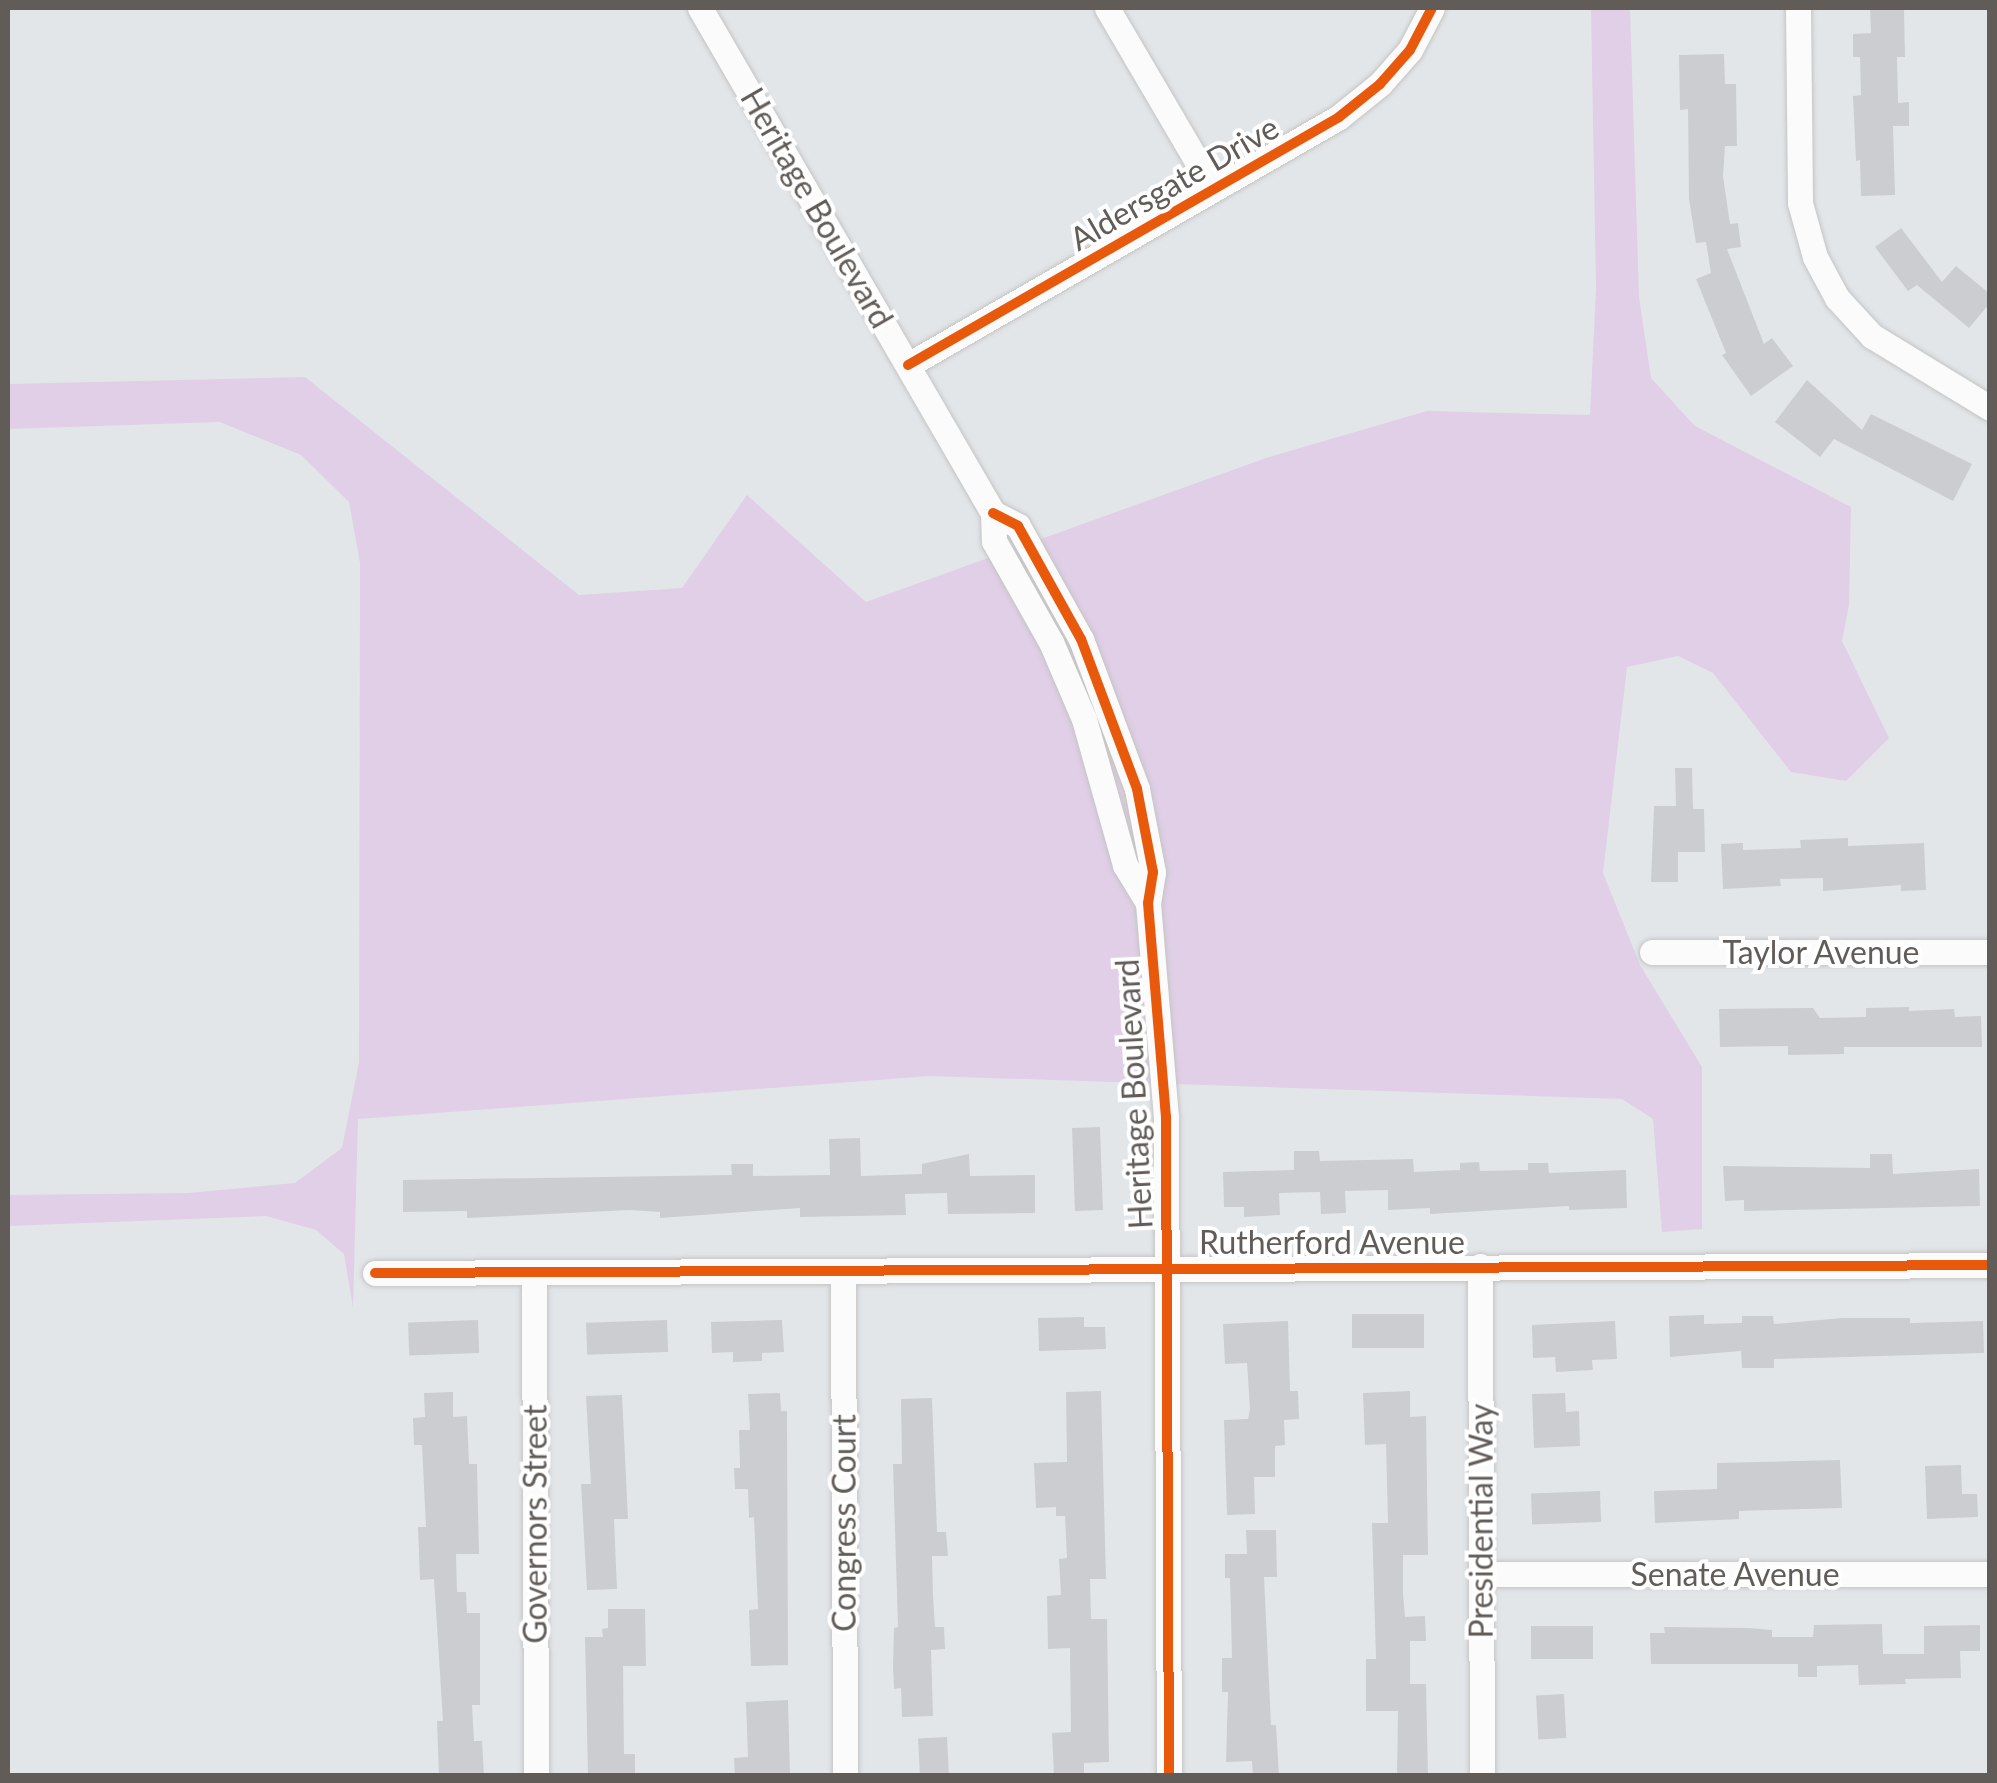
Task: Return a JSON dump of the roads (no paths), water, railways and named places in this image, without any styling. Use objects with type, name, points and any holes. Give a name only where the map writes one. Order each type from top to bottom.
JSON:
[{"type":"street","name":"Heritage Boulevard","points":[[700,8],[994,513],[994,541],[1051,642],[1071,688],[1090,737],[1125,865],[1148,903],[1166,1117],[1168,1776]]},
{"type":"street","points":[[1106,8],[1213,189]]},
{"type":"street","name":"Aldersgate Drive","points":[[908,365],[1338,117],[1380,84],[1410,50],[1432,8]]},
{"type":"street","points":[[1798,8],[1800,203],[1815,257],[1837,298],[1872,336],[1990,408]]},
{"type":"street","name":"Taylor Avenue","points":[[1652,952],[1990,952]]},
{"type":"street","name":"Rutherford Avenue","points":[[375,1273],[1990,1265]]},
{"type":"street","name":"Presidential Way","points":[[1480,1266],[1482,1776]]},
{"type":"street","name":"Governors Street","points":[[534,1272],[536,1776]]},
{"type":"street","name":"Congress Court","points":[[843,1272],[845,1776]]},
{"type":"street","name":"Senate Avenue","points":[[1481,1574],[1990,1574]]}]
